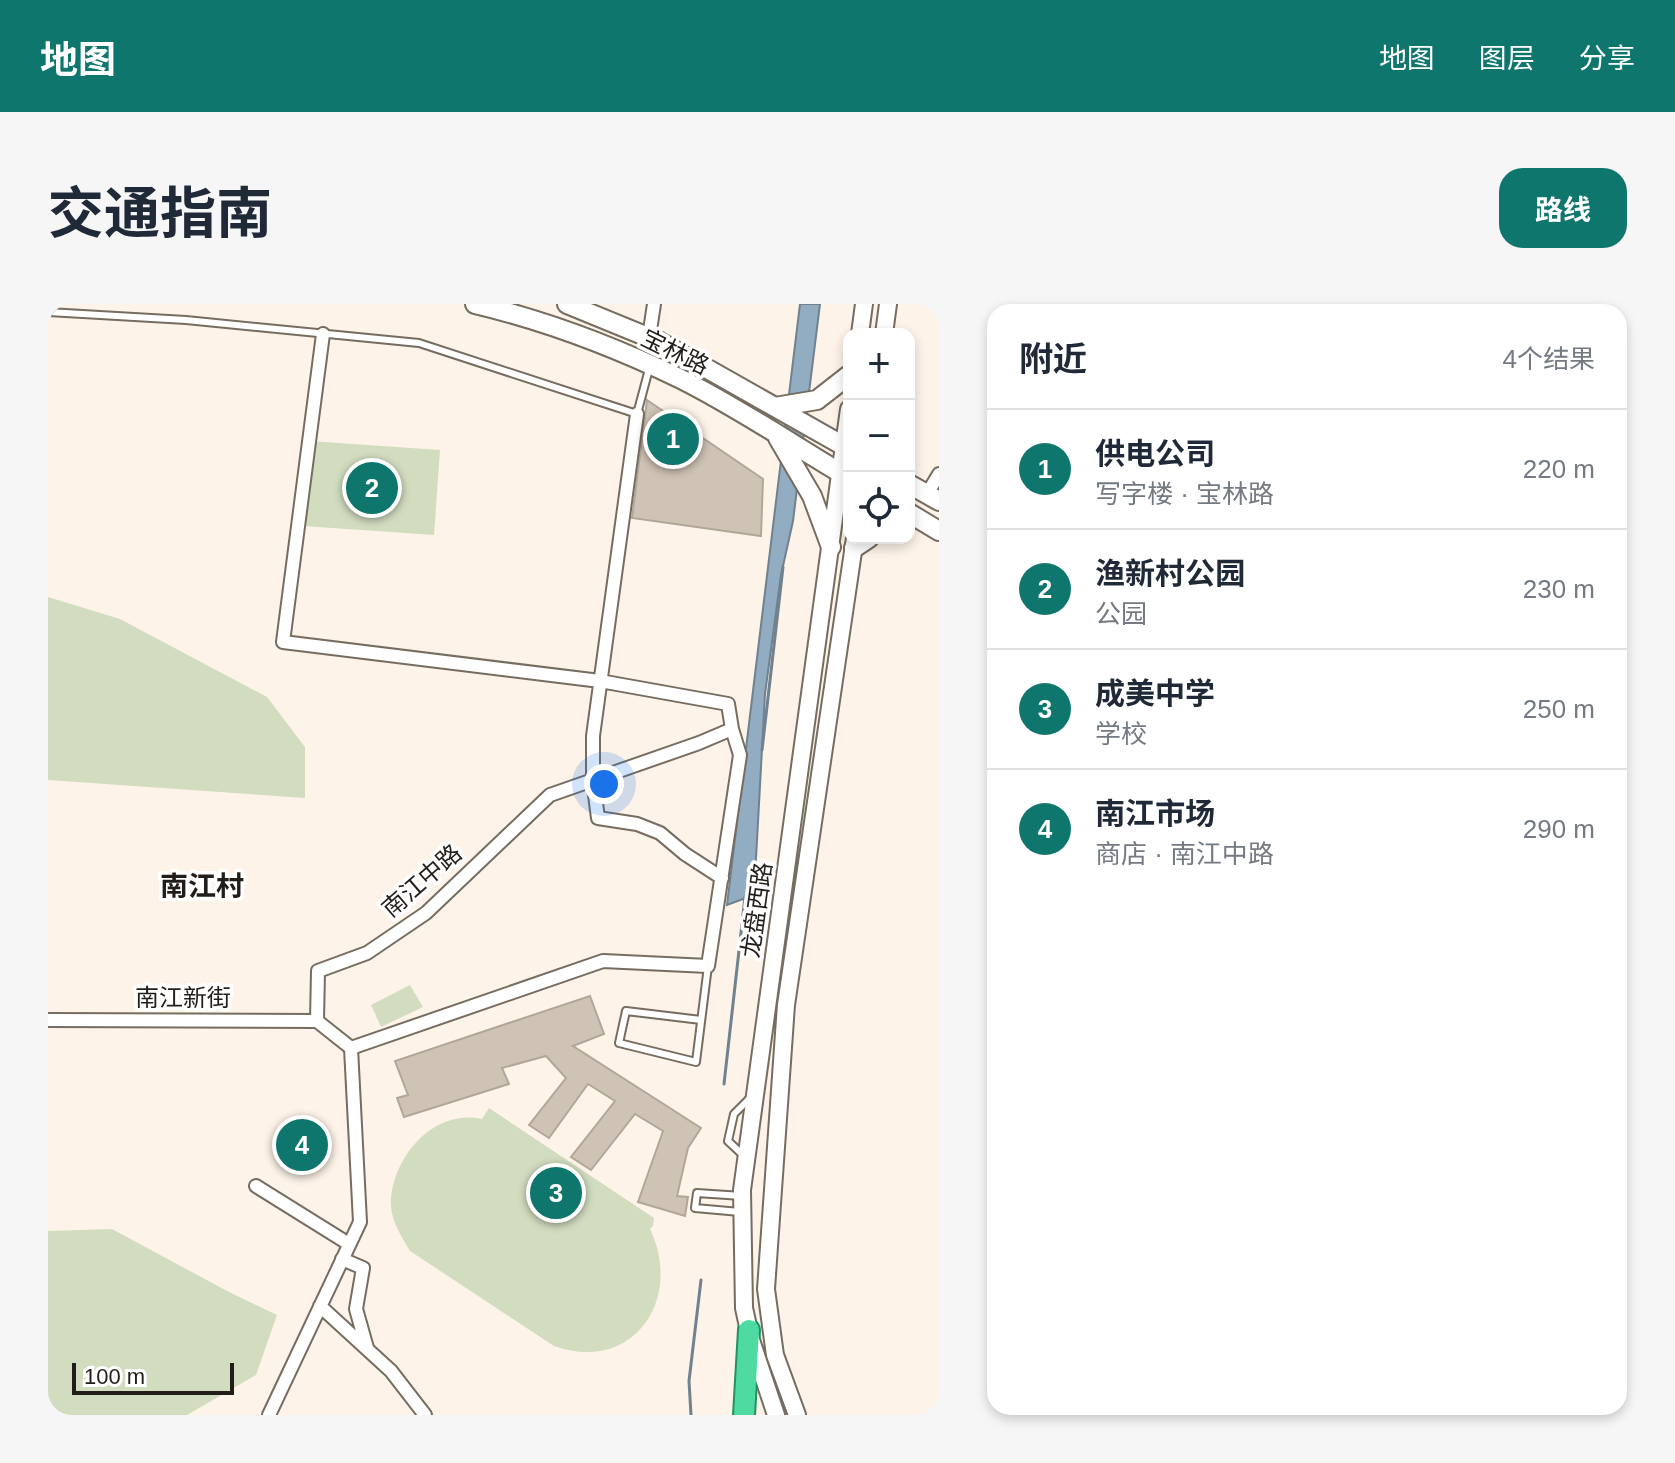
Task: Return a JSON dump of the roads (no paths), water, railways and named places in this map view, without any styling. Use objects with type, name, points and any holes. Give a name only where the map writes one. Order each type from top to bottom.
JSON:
[{"type":"highway","points":[[744,1415],[749,1330]]},
{"type":"main road","name":"宝林路","points":[[475,304],[516,314],[602,343],[683,380],[843,474]]},
{"type":"main road","name":"宝林路","points":[[567,304],[649,337],[843,446]]},
{"type":"main road","points":[[775,407],[817,400],[843,380]]},
{"type":"main road","points":[[777,436],[810,492],[831,547]]},
{"type":"main road","points":[[915,480],[933,497]]},
{"type":"main road","points":[[915,487],[933,497]]},
{"type":"main road","points":[[915,517],[935,529]]},
{"type":"main road","points":[[915,527],[935,529]]},
{"type":"street","points":[[649,337],[654,304]]},
{"type":"street","points":[[861,328],[864,304]]},
{"type":"street","points":[[885,328],[888,304]]},
{"type":"street","points":[[323,334],[283,642],[600,681],[728,704],[740,755],[708,966],[603,961],[351,1048]]},
{"type":"street","points":[[637,414],[593,736],[593,780],[598,818],[637,824],[660,833],[722,878]]},
{"type":"street","points":[[933,497],[939,474]]},
{"type":"street","name":"龙盘西路","points":[[776,1415],[744,1308],[742,1204],[831,547],[843,485]]},
{"type":"street","name":"龙盘西路","points":[[797,1415],[775,1355],[766,1289],[786,1005],[859,544]]},
{"type":"street","name":"南江中路","points":[[317,1021],[318,971],[367,953],[426,913],[550,795],[732,729]]},
{"type":"street","name":"南江新街","points":[[48,1020],[317,1021]]},
{"type":"street","points":[[269,1415],[360,1222],[351,1048],[317,1021]]},
{"type":"street","points":[[256,1186],[349,1244]]},
{"type":"street","points":[[342,1259],[363,1268],[356,1309],[367,1349]]},
{"type":"street","points":[[320,1306],[391,1371],[425,1415]]},
{"type":"lane","points":[[48,312],[186,320],[419,343],[637,414],[650,365]]},
{"type":"lane","points":[[701,1020],[626,1011],[619,1043],[696,1062],[708,966]]},
{"type":"lane","points":[[697,1193],[742,1204],[695,1208],[697,1193]]},
{"type":"water","points":[[800,304],[820,304],[793,521],[781,575],[765,694],[754,895],[727,905]]},
{"type":"waterway","points":[[762,750],[783,567]]},
{"type":"waterway","points":[[724,1084],[745,897]]},
{"type":"waterway","points":[[691,1415],[689,1381],[701,1280]]},
{"type":"place","name":"供电公司","points":[[673,439]]},
{"type":"place","name":"渔新村公园","points":[[372,488]]},
{"type":"place","name":"南江市场","points":[[302,1145]]},
{"type":"place","name":"成美中学","points":[[556,1193]]},
{"type":"district","name":"南江村","points":[[202,886]]}]
